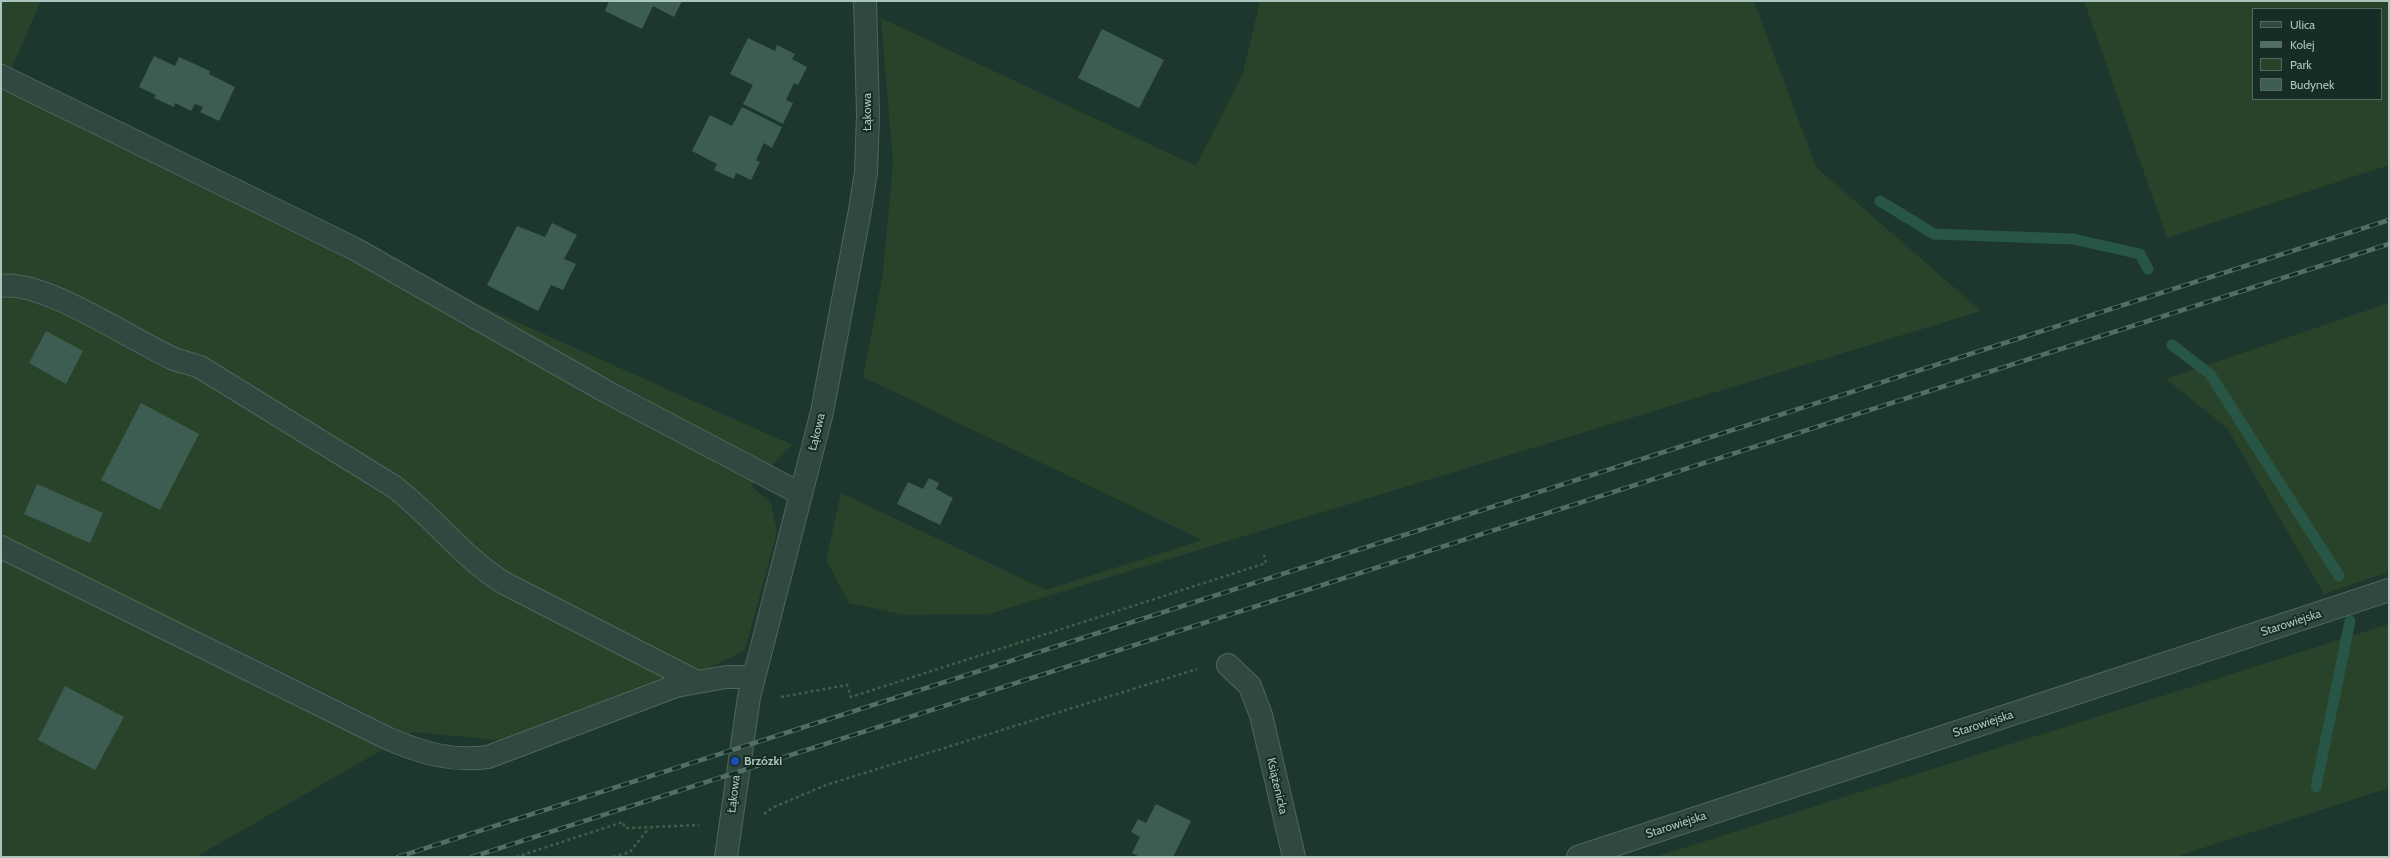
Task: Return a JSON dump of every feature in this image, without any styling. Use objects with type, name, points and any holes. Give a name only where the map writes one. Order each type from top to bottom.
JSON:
[{"type":"street","name":"Łąkowa","points":[[726,857],[742,739],[754,677],[822,412],[866,172],[868,115],[864,2]]},
{"type":"street","points":[[1,76],[355,249],[607,392],[801,494]]},
{"type":"street","points":[[1,286],[18,285],[43,294],[102,321],[174,358],[200,367],[393,486],[418,505],[470,560],[504,583],[697,682]]},
{"type":"street","points":[[1,547],[389,739],[429,755],[463,759],[496,755],[676,686],[726,677],[754,677]]},
{"type":"street","name":"Starowiejska","points":[[1578,857],[2389,590]]},
{"type":"street","name":"Książenicka","points":[[1228,665],[1250,686],[1261,715],[1294,857]]},
{"type":"path","points":[[778,698],[847,685],[851,697],[1266,563],[1264,555]]},
{"type":"path","points":[[759,817],[774,807],[826,785],[1216,663],[1228,665]]},
{"type":"path","points":[[516,857],[624,822],[625,828],[704,824]]},
{"type":"path","points":[[613,857],[630,852],[649,827]]},
{"type":"green space","points":[[1,1],[41,1],[5,83],[497,313],[792,445],[751,486],[771,503],[777,532],[745,650],[716,665],[507,741],[413,732],[196,857],[1,857]]},
{"type":"green space","points":[[1260,1],[1754,1],[1816,167],[1981,311],[989,614],[905,615],[849,603],[826,560],[841,493],[1046,590],[1202,540],[863,377],[883,273],[893,163],[881,18],[1196,166],[1243,73]]},
{"type":"green space","points":[[2084,1],[2389,1],[2389,165],[2167,238]]},
{"type":"green space","points":[[2389,303],[2389,572],[2324,594],[2227,428],[2166,379]]},
{"type":"green space","points":[[2389,624],[2389,788],[2175,857],[1655,857]]},
{"type":"building","points":[[609,1],[682,1],[674,17],[653,6],[642,29],[605,11]]},
{"type":"building","points":[[1102,29],[1164,60],[1139,108],[1078,78]]},
{"type":"building","points":[[748,38],[775,51],[777,45],[795,54],[792,59],[807,67],[798,85],[794,83],[786,100],[793,103],[783,124],[743,104],[753,85],[730,74]]},
{"type":"building","points":[[154,56],[175,66],[179,57],[210,71],[209,74],[235,87],[219,121],[200,112],[203,107],[195,104],[191,111],[175,103],[174,107],[154,98],[156,95],[139,87]]},
{"type":"building","points":[[742,107],[782,127],[772,148],[764,143],[756,160],[760,162],[751,180],[736,173],[734,179],[714,170],[717,164],[692,151],[710,115],[732,126]]},
{"type":"building","points":[[552,223],[577,235],[564,259],[576,264],[563,290],[551,285],[538,311],[487,285],[517,226],[545,237]]},
{"type":"building","points":[[46,331],[83,351],[66,384],[29,363]]},
{"type":"building","points":[[141,403],[199,434],[160,510],[101,480]]},
{"type":"building","points":[[929,478],[939,483],[936,489],[953,498],[940,525],[897,504],[908,482],[923,489]]},
{"type":"building","points":[[37,484],[103,513],[90,543],[24,514]]},
{"type":"building","points":[[65,686],[124,717],[95,770],[38,740]]},
{"type":"building","points":[[1156,804],[1191,821],[1173,857],[1140,857],[1132,853],[1140,837],[1131,832],[1138,819],[1146,823]]},
{"type":"waterway","points":[[1880,201],[1934,234],[2073,239],[2140,254],[2148,269]]},
{"type":"waterway","points":[[2172,345],[2210,374],[2339,576]]},
{"type":"waterway","points":[[2316,787],[2350,621]]},
{"type":"railway","points":[[398,857],[2389,220]]},
{"type":"railway","points":[[472,857],[2389,244]]},
{"type":"place","name":"Brzózki","points":[[735,761]]}]
